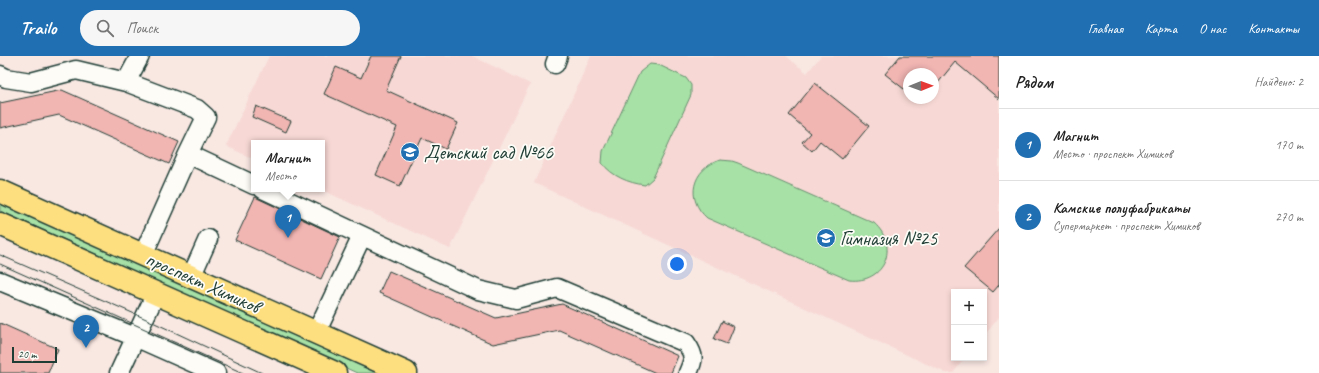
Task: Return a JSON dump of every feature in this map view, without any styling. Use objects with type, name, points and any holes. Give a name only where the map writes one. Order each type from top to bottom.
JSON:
[{"type":"main road","name":"проспект Химиков","points":[[0,191],[406,373]]},
{"type":"main road","name":"проспект Химиков","points":[[0,224],[335,373]]},
{"type":"lane","points":[[126,82],[140,56]]},
{"type":"lane","points":[[0,75],[6,78],[31,82],[76,70],[126,82],[197,109],[206,117],[143,255]]},
{"type":"lane","points":[[188,154],[251,184]]},
{"type":"lane","points":[[269,192],[478,290],[516,299],[557,288],[686,343],[692,352],[694,360],[688,373]]},
{"type":"lane","points":[[316,333],[362,236]]},
{"type":"lane","points":[[191,277],[208,239]]},
{"type":"lane","points":[[0,281],[135,337],[216,373]]},
{"type":"lane","points":[[119,373],[156,293]]},
{"type":"shaded area","name":"Детский сад №66","points":[[269,56],[472,56],[530,84],[450,249],[325,191],[325,140],[251,140],[251,158],[226,146]]},
{"type":"shaded area","name":"Гимназия №25","points":[[591,56],[786,56],[807,73],[821,56],[999,56],[999,317],[987,332],[987,289],[951,289],[951,361],[963,361],[953,373],[946,373],[534,183]]},
{"type":"green space","points":[[650,64],[659,65],[686,78],[691,85],[691,95],[653,178],[645,185],[633,183],[621,178],[611,172],[602,163],[603,151],[640,72]]},
{"type":"green space","points":[[720,160],[738,163],[874,223],[882,232],[886,242],[887,252],[885,262],[880,270],[872,276],[861,280],[849,280],[707,218],[700,210],[696,202],[694,194],[695,185],[703,170],[710,164]]},
{"type":"green space","points":[[0,203],[377,373],[357,373],[0,211]]},
{"type":"building","points":[[371,56],[401,56],[386,90],[458,123],[446,149],[422,138],[400,186],[376,175],[397,127],[324,94],[336,67],[361,78]]},
{"type":"building","points":[[900,56],[999,56],[999,99],[955,62],[939,82],[939,68],[903,68],[903,88],[885,74]]},
{"type":"building","points":[[815,83],[869,126],[842,159],[820,141],[812,151],[802,142],[810,133],[789,115]]},
{"type":"building","points":[[62,90],[179,142],[169,164],[59,115],[0,128],[0,103]]},
{"type":"building","points":[[256,106],[291,121],[286,132],[252,117]]},
{"type":"building","points":[[255,197],[340,237],[321,279],[235,240]]},
{"type":"building","points":[[999,228],[999,285],[993,292],[964,268]]},
{"type":"building","points":[[389,271],[496,318],[562,304],[678,356],[671,373],[656,373],[559,330],[493,344],[379,293]]},
{"type":"building","points":[[722,321],[734,327],[727,344],[714,339]]},
{"type":"building","points":[[0,323],[58,349],[48,373],[0,373]]},
{"type":"tram line","points":[[0,255],[144,318],[262,373]]},
{"type":"tram line","points":[[0,264],[243,373]]},
{"type":"place","name":"Детский сад №66","points":[[410,152]]},
{"type":"place","name":"Магнит","points":[[288,238]]},
{"type":"place","name":"Гимназия №25","points":[[826,238]]},
{"type":"place","name":"Камские полуфабрикаты","points":[[86,348]]}]
